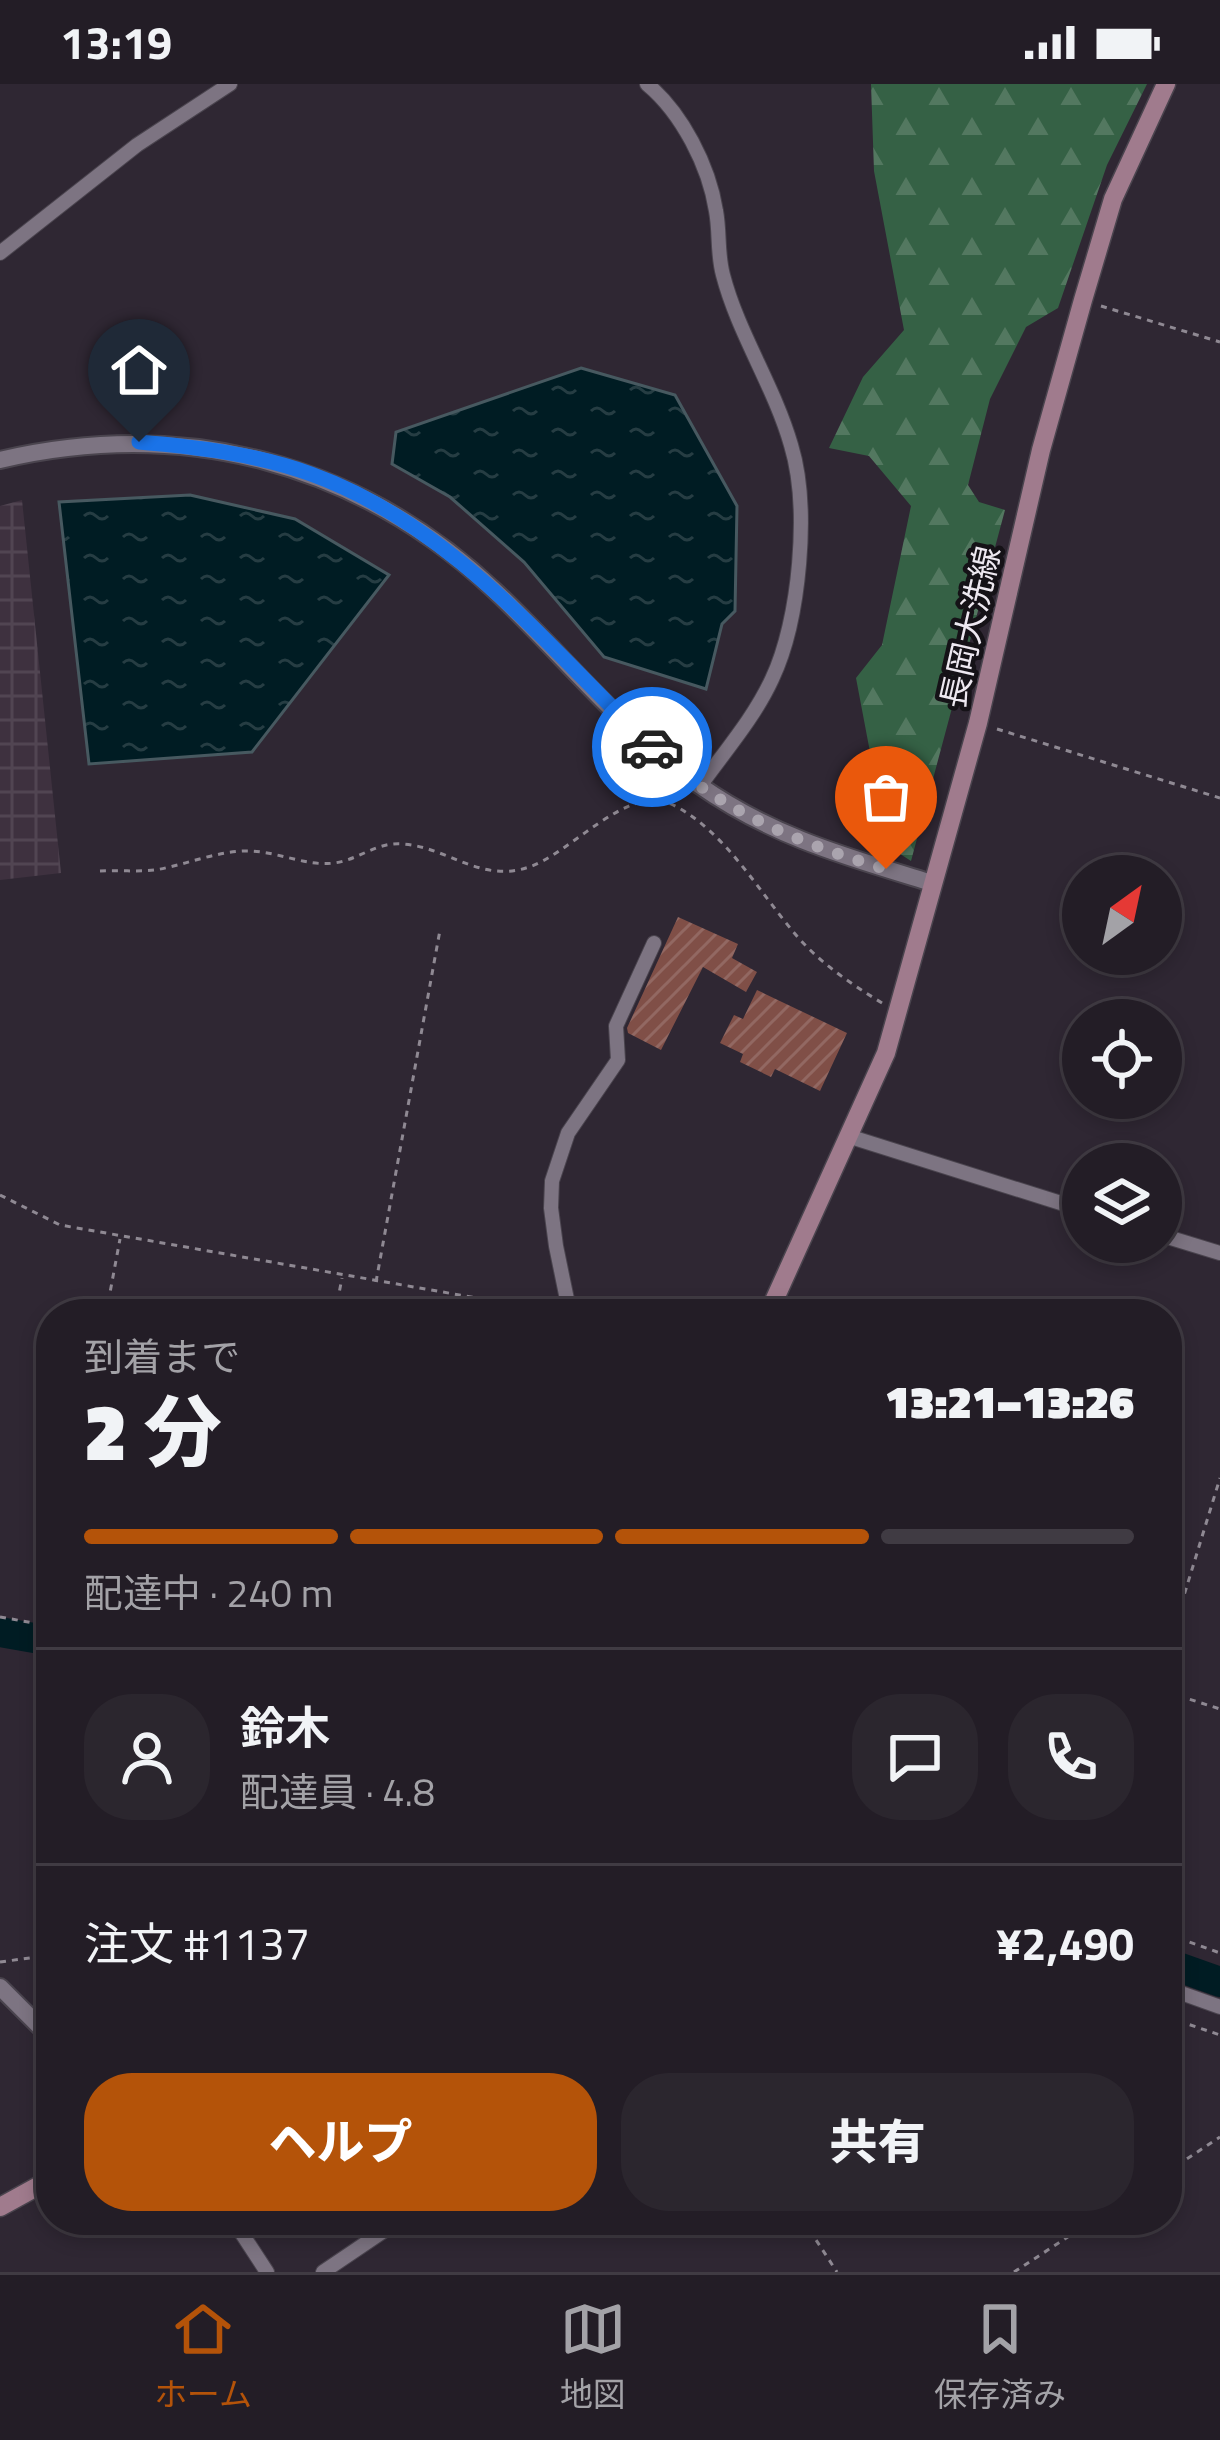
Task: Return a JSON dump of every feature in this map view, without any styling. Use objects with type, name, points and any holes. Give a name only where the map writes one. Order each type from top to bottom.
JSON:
[{"type":"main road","name":"長岡大洗線","points":[[775,1299],[851,1136],[898,1013],[978,723],[1042,450],[1083,300],[1113,199],[1166,84]]},
{"type":"main road","points":[[0,2207],[36,2188]]},
{"type":"street","points":[[200,84],[209,98]]},
{"type":"street","points":[[0,253],[137,145],[230,84]]},
{"type":"street","points":[[647,84],[673,110],[708,182],[717,212],[716,245],[723,278],[792,446],[800,494],[802,522],[784,649],[754,712],[700,786]]},
{"type":"street","points":[[0,460],[45,450],[139,442],[226,452],[307,472],[342,487],[409,524],[476,574],[666,760],[700,786],[739,812],[801,842],[932,883]]},
{"type":"street","points":[[567,1299],[550,1208],[552,1181],[568,1133],[618,1060],[616,1026],[654,943]]},
{"type":"street","points":[[851,1136],[1062,1203]]},
{"type":"street","points":[[1182,1241],[1220,1253]]},
{"type":"street","points":[[0,1987],[36,2023]]},
{"type":"street","points":[[1182,1993],[1220,2007]]},
{"type":"street","points":[[243,2235],[267,2272]]},
{"type":"street","points":[[322,2272],[378,2235]]},
{"type":"path","points":[[1083,300],[1220,342]]},
{"type":"path","points":[[978,723],[1220,797]]},
{"type":"path","points":[[100,871],[154,870],[241,851],[279,852],[311,863],[337,863],[383,844],[404,844],[486,872],[507,872],[552,858],[629,805],[660,800],[713,834],[835,974],[898,1013]]},
{"type":"path","points":[[376,1282],[440,930]]},
{"type":"path","points":[[0,1195],[60,1225],[479,1299]]},
{"type":"path","points":[[109,1299],[120,1236]]},
{"type":"path","points":[[338,1299],[342,1276]]},
{"type":"path","points":[[1182,1602],[1220,1478]]},
{"type":"path","points":[[0,1617],[36,1623]]},
{"type":"path","points":[[1182,1697],[1220,1709]]},
{"type":"path","points":[[1182,1939],[1220,1953]]},
{"type":"path","points":[[0,1962],[36,1957]]},
{"type":"path","points":[[1182,2022],[1220,2035]]},
{"type":"path","points":[[1182,2162],[1220,2137]]},
{"type":"path","points":[[813,2235],[837,2272]]},
{"type":"path","points":[[1014,2272],[1071,2235]]},
{"type":"shaded area","points":[[22,500],[61,873],[0,880],[0,506]]},
{"type":"green space","points":[[871,84],[1147,84],[1107,165],[1058,308],[1026,327],[990,399],[968,485],[979,502],[1005,510],[911,861],[894,850],[881,810],[856,678],[882,645],[911,506],[869,456],[829,448],[863,377],[904,330],[874,171]]},
{"type":"water","points":[[581,368],[675,395],[737,506],[735,611],[722,624],[706,689],[604,657],[524,562],[450,497],[392,464],[396,432]]},
{"type":"water","points":[[190,495],[295,519],[389,575],[252,752],[89,764],[59,502]]},
{"type":"building","points":[[678,917],[738,944],[732,958],[757,972],[746,992],[703,967],[661,1050],[628,1033],[627,1028]]},
{"type":"building","points":[[757,990],[847,1033],[820,1091],[775,1069],[771,1077],[740,1062],[743,1054],[720,1043],[734,1015],[743,1019]]},
{"type":"waterway","points":[[0,1632],[36,1638]]},
{"type":"waterway","points":[[1182,1968],[1220,1982]]},
{"type":"way so far","points":[[652,747],[700,786],[783,835],[886,869]]},
{"type":"route","points":[[139,442],[266,461],[307,472],[374,502],[458,559],[494,590],[652,747]]}]
